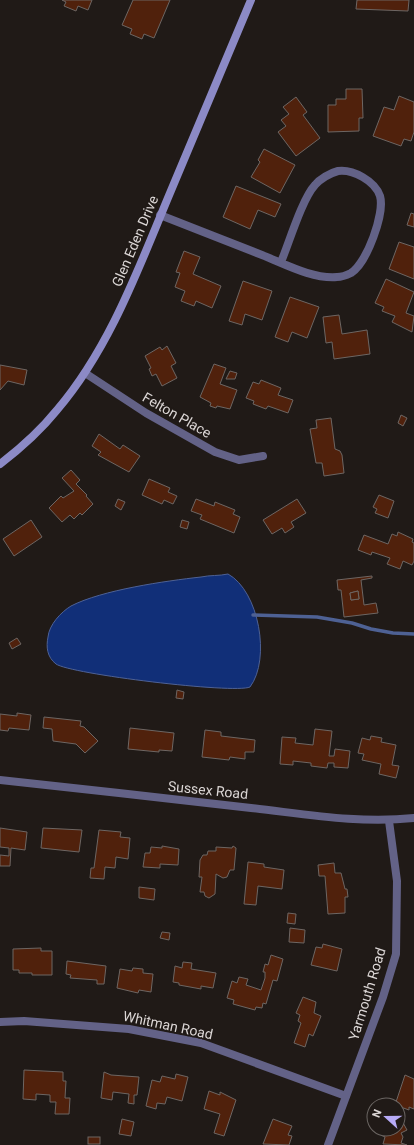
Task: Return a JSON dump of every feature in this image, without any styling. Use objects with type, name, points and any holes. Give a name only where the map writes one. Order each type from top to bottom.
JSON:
[{"type":"main road","name":"Glen Eden Drive","points":[[0,464],[39,431],[58,410],[85,373],[111,327],[160,215],[250,0]]},
{"type":"street","points":[[160,215],[322,278],[338,278],[352,273],[362,260],[381,210],[380,195],[369,181],[353,173],[339,171],[326,176],[315,185],[307,197],[281,262]]},
{"type":"street","name":"Felton Place","points":[[85,373],[146,414],[215,452],[239,460],[263,456]]},
{"type":"street","name":"Sussex Road","points":[[0,780],[265,809],[314,816],[389,821],[414,818]]},
{"type":"street","name":"Yarmouth Road","points":[[328,1145],[383,997],[396,954],[396,881],[389,821]]},
{"type":"street","name":"Whitman Road","points":[[0,1022],[24,1021],[130,1029],[201,1043],[346,1096]]},
{"type":"water","points":[[228,574],[239,583],[247,595],[254,610],[258,626],[260,660],[256,675],[250,687],[215,688],[119,678],[68,668],[56,664],[49,655],[47,644],[49,632],[53,624],[63,612],[71,606],[84,600],[134,587]]},
{"type":"building","points":[[62,0],[92,0],[88,10],[78,6],[76,11],[64,6],[66,2]]},
{"type":"building","points":[[133,0],[170,0],[154,38],[144,34],[142,39],[130,34],[132,29],[122,25]]},
{"type":"building","points":[[357,0],[409,0],[408,11],[356,9]]},
{"type":"building","points":[[346,89],[362,89],[363,118],[359,118],[359,131],[328,132],[328,105],[336,105],[336,99],[346,99]]},
{"type":"building","points":[[399,96],[414,102],[414,132],[411,141],[404,139],[401,146],[373,136],[384,107],[394,110]]},
{"type":"building","points":[[296,97],[307,112],[303,115],[320,138],[296,156],[278,132],[286,126],[281,120],[289,114],[283,107]]},
{"type":"building","points":[[264,149],[295,165],[280,193],[251,177],[260,162],[258,160]]},
{"type":"building","points":[[236,186],[281,204],[275,217],[258,210],[250,229],[223,217]]},
{"type":"building","points":[[411,213],[414,214],[414,227],[407,225]]},
{"type":"building","points":[[399,242],[414,247],[414,279],[389,269]]},
{"type":"building","points":[[184,251],[200,257],[193,274],[221,286],[212,308],[196,301],[194,306],[181,301],[185,291],[175,287],[180,273],[176,272]]},
{"type":"building","points":[[386,279],[414,292],[406,313],[414,316],[412,332],[392,322],[395,316],[382,311],[384,307],[375,303]]},
{"type":"building","points":[[243,281],[272,291],[262,320],[245,314],[242,325],[229,321]]},
{"type":"building","points":[[290,297],[319,307],[307,338],[292,332],[288,342],[275,337]]},
{"type":"building","points":[[339,315],[342,334],[367,330],[370,354],[334,359],[332,342],[326,343],[323,317]]},
{"type":"building","points":[[167,346],[176,363],[171,366],[177,378],[162,386],[156,374],[152,376],[149,369],[151,368],[145,356],[160,347],[162,350]]},
{"type":"building","points":[[214,364],[226,368],[220,384],[237,390],[230,409],[210,406],[211,403],[200,397]]},
{"type":"building","points":[[0,365],[27,370],[24,385],[8,381],[0,390]]},
{"type":"building","points":[[230,371],[237,373],[235,379],[226,379]]},
{"type":"building","points":[[261,380],[281,388],[278,395],[293,400],[288,413],[268,406],[266,409],[253,404],[254,401],[246,398],[253,382],[259,384]]},
{"type":"building","points":[[401,415],[407,418],[403,426],[398,423]]},
{"type":"building","points":[[331,418],[335,449],[340,451],[342,455],[344,473],[324,476],[322,463],[316,463],[310,429],[317,428],[316,420]]},
{"type":"building","points":[[99,434],[120,449],[123,445],[140,456],[129,472],[98,455],[101,452],[92,446]]},
{"type":"building","points":[[71,470],[80,480],[76,484],[87,495],[86,496],[93,504],[82,515],[80,513],[74,519],[70,515],[62,522],[49,508],[61,496],[63,498],[74,491],[62,478]]},
{"type":"building","points":[[149,479],[170,488],[168,492],[177,496],[173,504],[164,500],[162,504],[142,495]]},
{"type":"building","points":[[379,495],[394,501],[388,518],[375,513],[377,509],[373,507]]},
{"type":"building","points":[[118,499],[125,502],[121,510],[115,506]]},
{"type":"building","points":[[196,499],[214,506],[215,502],[235,510],[233,514],[240,517],[234,533],[200,519],[202,515],[191,511]]},
{"type":"building","points":[[297,499],[306,513],[291,522],[294,527],[285,533],[282,528],[272,534],[263,520]]},
{"type":"building","points":[[31,520],[42,537],[14,556],[3,539]]},
{"type":"building","points":[[182,520],[189,522],[187,529],[180,527]]},
{"type":"building","points":[[398,532],[413,539],[414,561],[412,565],[403,561],[400,569],[387,564],[390,558],[372,552],[371,555],[358,550],[364,535],[388,544],[392,534],[397,536]]},
{"type":"building","points":[[372,576],[372,578],[361,580],[364,605],[376,603],[378,613],[344,617],[341,590],[338,590],[337,580]],"holes":[[[358,591],[359,599],[351,600],[350,593]]]},
{"type":"building","points":[[358,591],[359,599],[351,600],[350,593]]},
{"type":"building","points":[[17,638],[21,644],[12,649],[9,643]]},
{"type":"building","points":[[177,690],[184,692],[183,699],[176,698]]},
{"type":"building","points":[[17,713],[31,715],[29,730],[9,728],[8,731],[0,730],[0,714],[17,716]]},
{"type":"building","points":[[44,717],[81,721],[80,726],[84,727],[98,741],[85,753],[76,744],[53,741],[52,729],[43,728]]},
{"type":"building","points":[[130,728],[174,733],[172,751],[159,750],[159,752],[128,749]]},
{"type":"building","points":[[315,729],[332,731],[329,756],[334,756],[335,749],[350,751],[348,768],[334,767],[334,763],[328,763],[327,768],[311,766],[311,763],[293,761],[293,765],[280,764],[282,737],[296,738],[295,743],[313,745]]},
{"type":"building","points":[[205,730],[221,732],[221,736],[255,740],[254,752],[245,752],[245,759],[230,757],[229,760],[202,757]]},
{"type":"building","points":[[371,736],[382,738],[381,742],[396,745],[392,765],[399,766],[396,778],[379,774],[381,764],[362,760],[364,754],[358,753],[362,738],[370,740]]},
{"type":"building","points":[[0,828],[27,832],[25,850],[11,848],[10,866],[0,866],[0,855],[9,856],[9,848],[0,847]]},
{"type":"building","points":[[43,828],[82,830],[79,852],[41,848]]},
{"type":"building","points":[[99,830],[121,832],[120,837],[130,838],[128,859],[116,857],[115,868],[105,867],[104,879],[90,878],[91,868],[94,868]]},
{"type":"building","points":[[162,846],[179,849],[178,865],[160,864],[160,868],[143,867],[145,853],[150,853],[151,847],[162,848]]},
{"type":"building","points":[[233,846],[236,848],[234,870],[230,870],[227,877],[223,878],[216,874],[215,894],[209,898],[205,896],[204,892],[200,892],[202,877],[199,877],[200,860],[203,855],[207,855],[208,851],[216,851],[216,847],[232,848]]},
{"type":"building","points":[[248,862],[264,864],[264,867],[284,870],[282,889],[258,886],[256,905],[244,904]]},
{"type":"building","points":[[334,863],[335,873],[341,873],[345,889],[347,889],[348,897],[345,897],[345,913],[328,914],[325,876],[319,876],[318,865]]},
{"type":"building","points":[[139,887],[155,889],[154,900],[139,898]]},
{"type":"building","points":[[288,913],[296,914],[295,924],[287,923]]},
{"type":"building","points":[[290,928],[305,930],[304,943],[289,942]]},
{"type":"building","points":[[162,932],[170,933],[169,940],[160,938]]},
{"type":"building","points":[[323,944],[342,949],[337,971],[311,965],[316,947],[322,948]]},
{"type":"building","points":[[41,948],[41,951],[52,951],[52,975],[32,975],[32,973],[19,973],[19,970],[13,970],[13,949]]},
{"type":"building","points":[[271,955],[283,959],[277,981],[273,980],[266,1004],[263,1003],[262,1008],[256,1007],[255,1010],[233,1004],[234,1000],[227,998],[232,981],[237,983],[239,977],[248,979],[246,985],[261,990],[265,978],[265,972],[263,972],[265,964],[268,965]]},
{"type":"building","points":[[67,961],[106,966],[104,984],[97,984],[97,980],[70,978],[71,975],[66,974]]},
{"type":"building","points":[[183,962],[192,963],[191,969],[216,973],[213,988],[201,986],[201,989],[179,985],[179,983],[173,982],[175,966],[182,968]]},
{"type":"building","points":[[133,968],[143,969],[143,973],[153,974],[151,992],[139,990],[138,993],[117,988],[120,969],[132,971]]},
{"type":"building","points":[[303,997],[316,1002],[314,1013],[321,1016],[313,1036],[309,1034],[305,1047],[294,1043],[301,1023],[298,1021],[300,1015],[296,1013]]},
{"type":"building","points":[[24,1070],[63,1072],[63,1081],[66,1081],[65,1098],[70,1098],[69,1114],[55,1114],[56,1102],[50,1102],[50,1095],[36,1094],[36,1100],[23,1099]]},
{"type":"building","points":[[104,1072],[111,1075],[139,1077],[137,1095],[134,1095],[134,1104],[128,1103],[129,1094],[113,1092],[112,1100],[101,1098]]},
{"type":"building","points":[[176,1074],[188,1077],[182,1101],[167,1097],[165,1104],[157,1103],[156,1109],[146,1106],[152,1080],[160,1082],[162,1076],[175,1079]]},
{"type":"building","points":[[405,1075],[414,1079],[414,1109],[409,1107],[409,1110],[406,1109],[406,1097],[398,1097]]},
{"type":"building","points":[[209,1091],[220,1095],[220,1092],[236,1100],[224,1136],[214,1133],[220,1114],[204,1109]]},
{"type":"building","points":[[122,1119],[134,1122],[131,1136],[119,1134]]},
{"type":"building","points":[[273,1119],[292,1126],[288,1135],[292,1136],[289,1145],[263,1144]]},
{"type":"building","points":[[88,1137],[100,1137],[100,1144],[88,1144]]},
{"type":"building","points":[[385,1137],[403,1137],[401,1143],[407,1145],[383,1144]]},
{"type":"waterway","points":[[253,615],[317,617],[352,623],[371,629],[393,633],[414,634]]}]
